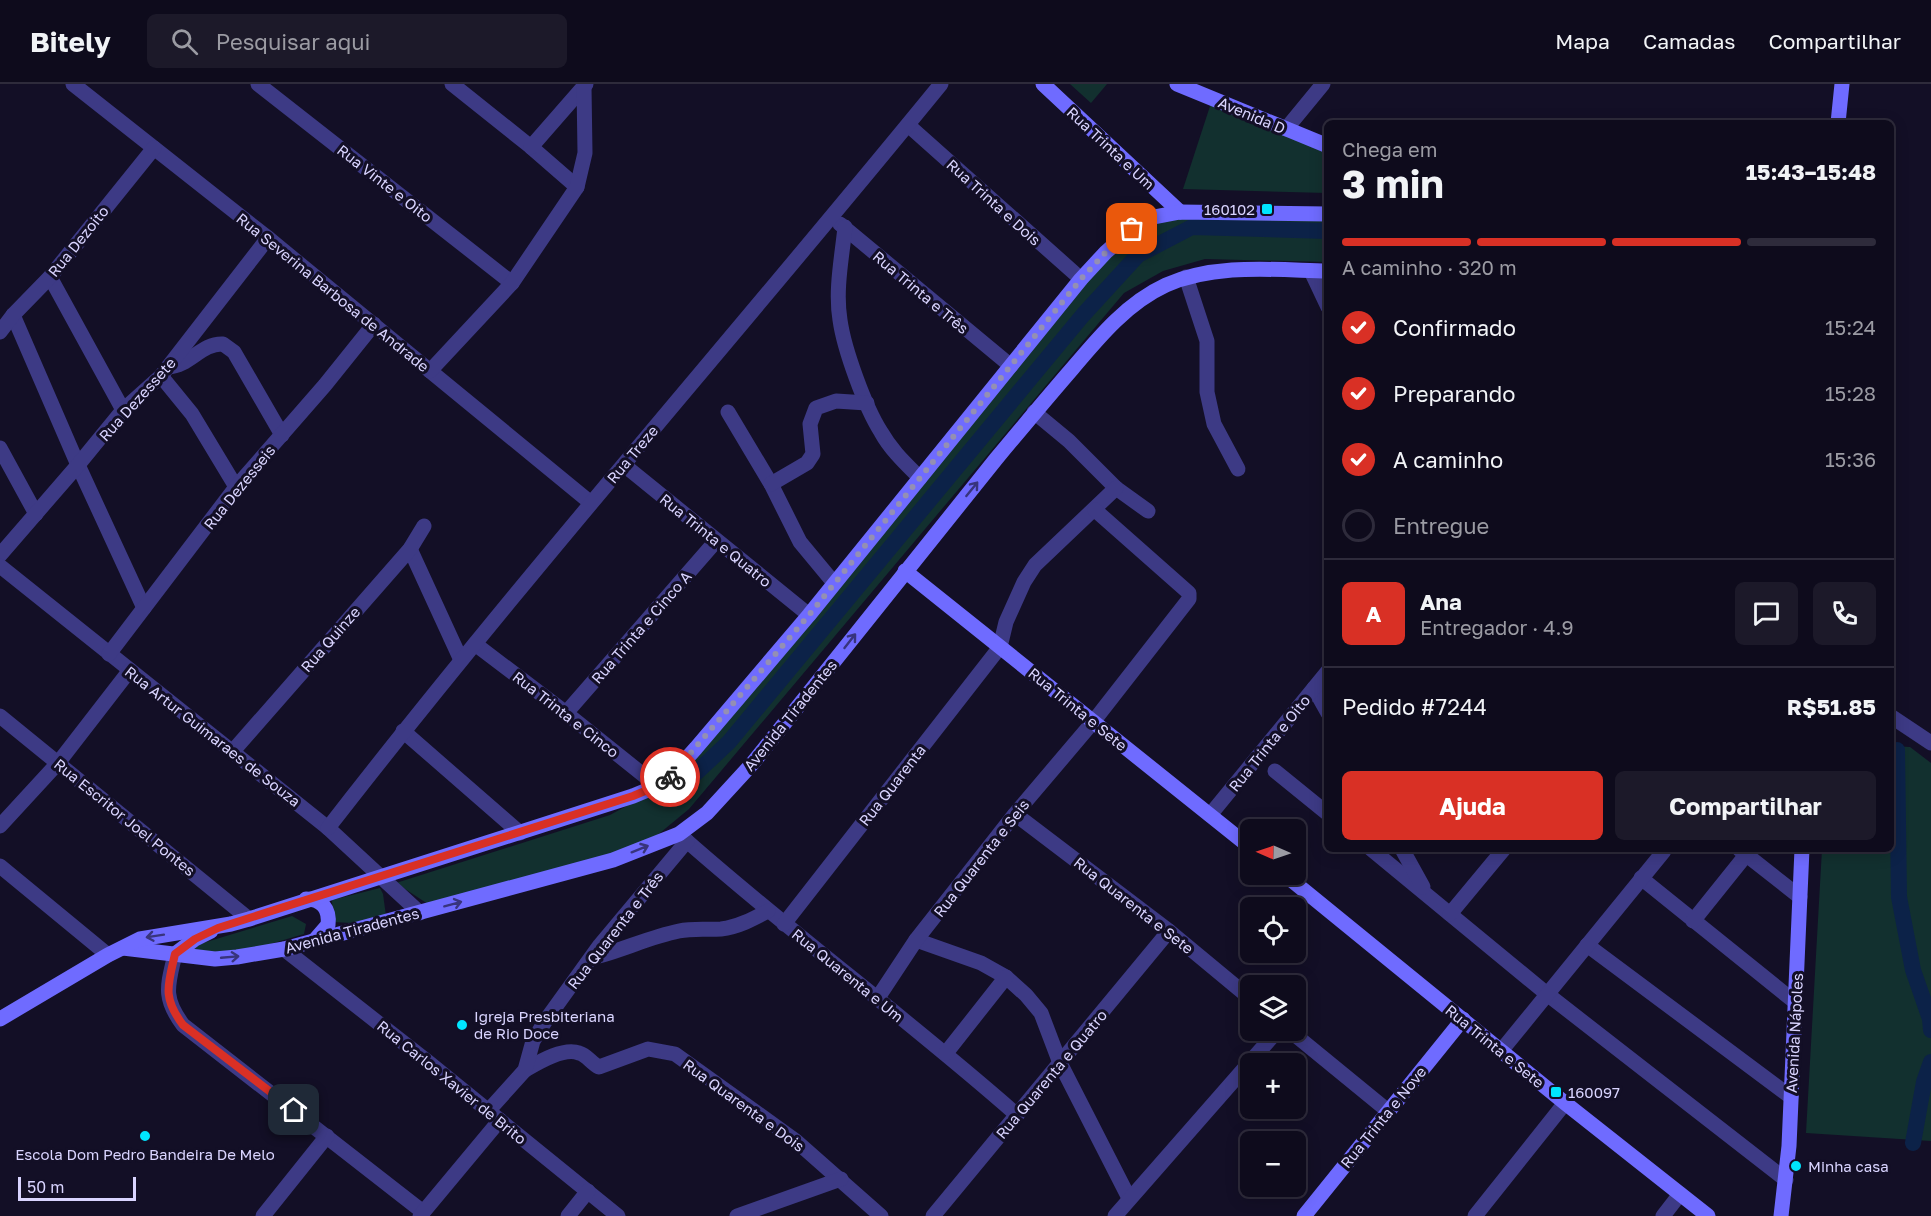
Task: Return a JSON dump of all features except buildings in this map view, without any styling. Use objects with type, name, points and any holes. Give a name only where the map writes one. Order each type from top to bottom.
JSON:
[{"type":"street","name":"Rua Severina Barbosa de Andrade","points":[[73,84],[268,238],[591,503]]},
{"type":"street","name":"Rua Vinte e Oito","points":[[258,84],[512,283]]},
{"type":"street","points":[[452,84],[577,187]]},
{"type":"street","name":"Rua Treze","points":[[328,828],[460,660],[941,84]]},
{"type":"street","name":"Rua Trinta e Um","points":[[1043,84],[1180,212]]},
{"type":"street","points":[[1286,129],[1323,84]]},
{"type":"street","points":[[1838,120],[1842,84]]},
{"type":"street","name":"Avenida D","points":[[1181,85],[1324,144]]},
{"type":"street","points":[[430,370],[512,283],[577,187],[585,153],[585,86]]},
{"type":"street","points":[[531,147],[585,86]]},
{"type":"street","name":"Rua Trinta e Dois","points":[[908,125],[1081,279]]},
{"type":"street","name":"Rua Dezoito","points":[[0,332],[13,315],[50,277],[154,147]]},
{"type":"street","points":[[0,1019],[108,955],[140,939],[249,919],[633,796],[657,786],[671,776],[696,748],[809,615],[1081,279],[1132,229],[1154,217],[1180,212],[1324,214]]},
{"type":"street","name":"Rua Trinta e Três","points":[[832,217],[1011,366]]},
{"type":"street","points":[[845,227],[839,291],[839,319],[852,363],[880,431],[896,454],[920,478]]},
{"type":"street","name":"Rua Dezessete","points":[[0,555],[123,410],[164,372],[268,238]]},
{"type":"street","name":"Avenida Tiradentes","points":[[123,948],[215,959],[284,949],[613,860],[683,837],[752,764],[1034,412],[1111,324],[1164,286],[1186,277],[1221,271],[1324,271]]},
{"type":"street","points":[[1311,271],[1324,299]]},
{"type":"street","points":[[50,277],[123,410]]},
{"type":"street","points":[[1186,277],[1207,341],[1207,392],[1214,424],[1238,469]]},
{"type":"street","points":[[13,315],[78,465],[144,608]]},
{"type":"street","name":"Rua Dezesseis","points":[[109,654],[236,487],[374,324]]},
{"type":"street","points":[[236,487],[164,372],[183,363],[208,346],[223,344],[234,352],[282,435]]},
{"type":"street","points":[[771,484],[807,463],[813,454],[810,424],[816,408],[836,401],[867,403]]},
{"type":"street","points":[[728,412],[771,484],[800,542],[834,583]]},
{"type":"street","points":[[1034,412],[1070,441],[1116,488],[1148,511]]},
{"type":"street","points":[[0,448],[36,514]]},
{"type":"street","name":"Rua Trinta e Quatro","points":[[624,465],[809,615]]},
{"type":"street","points":[[1000,646],[1006,622],[1024,582],[1035,565],[1116,488]]},
{"type":"street","name":"Rua Quarenta e Seis","points":[[877,999],[916,940],[1015,814],[1093,722],[1190,597],[1095,510]]},
{"type":"street","name":"Rua Quinze","points":[[233,750],[410,549],[424,526]]},
{"type":"street","name":"Rua Trinta e Cinco A","points":[[566,713],[716,541]]},
{"type":"street","points":[[410,549],[460,660]]},
{"type":"street","name":"Rua Artur Guimaraes de Souza","points":[[0,566],[328,828],[420,913]]},
{"type":"street","name":"Rua Trinta e Sete","points":[[905,571],[1240,839]]},
{"type":"street","name":"Rua Trinta e Cinco","points":[[475,644],[657,786]]},
{"type":"street","name":"Rua Quarenta","points":[[784,924],[1000,646]]},
{"type":"street","points":[[0,826],[58,763],[130,670]]},
{"type":"street","name":"Rua Trinta e Oito","points":[[1210,815],[1324,676]]},
{"type":"street","points":[[1314,688],[1324,706]]},
{"type":"street","name":"Rua Escritor Joel Pontes","points":[[0,716],[249,919]]},
{"type":"street","points":[[1894,718],[1931,743]]},
{"type":"street","points":[[403,731],[520,832]]},
{"type":"street","points":[[1275,771],[1324,811]]},
{"type":"street","name":"Rua Quarenta e Sete","points":[[1015,814],[1169,931],[1240,990]]},
{"type":"street","name":"Rua Quarenta e Um","points":[[683,837],[768,911],[946,1053],[1017,1114]]},
{"type":"street","name":"Rua Quarenta e Três","points":[[421,1214],[525,1070],[533,1041],[546,1020],[683,837]]},
{"type":"street","points":[[1375,852],[1547,994],[1786,1180]]},
{"type":"street","points":[[1404,852],[1427,895]]},
{"type":"street","points":[[1450,914],[1502,852]]},
{"type":"street","points":[[1501,1051],[1663,852]]},
{"type":"street","points":[[1693,921],[1742,852],[1800,897]]},
{"type":"street","name":"Avenida Nápoles","points":[[1781,1216],[1786,1180],[1791,1097],[1802,852]]},
{"type":"street","points":[[0,866],[108,955]]},
{"type":"street","points":[[1641,878],[1795,1002]]},
{"type":"street","name":"Rua Trinta e Sete","points":[[1298,885],[1565,1103],[1708,1216]]},
{"type":"street","points":[[306,899],[322,903],[328,912],[328,925],[315,940]]},
{"type":"street","points":[[591,958],[642,940],[682,930],[724,928],[747,922],[768,911]]},
{"type":"street","points":[[231,924],[195,939],[175,954],[168,995],[172,1011],[183,1025],[327,1136],[421,1214]]},
{"type":"street","name":"Rua Quarenta e Quatro","points":[[933,1216],[1169,931]]},
{"type":"street","points":[[916,940],[981,963],[1006,977],[1041,1013],[1060,1063],[1129,1198]]},
{"type":"street","points":[[1587,945],[1791,1097]]},
{"type":"street","name":"Rua Carlos Xavier de Brito","points":[[284,949],[618,1216]]},
{"type":"street","points":[[946,1053],[1006,977]]},
{"type":"street","name":"Rua Trinta e Nove","points":[[1304,1216],[1463,1019]]},
{"type":"street","points":[[1115,1216],[1268,1041]]},
{"type":"street","points":[[1302,1041],[1388,1111]]},
{"type":"street","name":"Rua Quarenta e Dois","points":[[525,1070],[548,1057],[573,1052],[584,1055],[592,1064],[599,1067],[648,1049],[675,1054],[796,1141],[881,1216]]},
{"type":"street","points":[[1475,1216],[1565,1103]]},
{"type":"street","points":[[263,1216],[327,1136]]},
{"type":"street","points":[[737,1216],[841,1179]]},
{"type":"street","points":[[568,1216],[588,1191]]},
{"type":"street","points":[[1663,1216],[1680,1194]]},
{"type":"green space","points":[[1070,84],[1107,84],[1091,103]]},
{"type":"green space","points":[[1212,100],[1324,147],[1324,193],[1183,189]]},
{"type":"green space","points":[[1169,218],[1324,220],[1324,262],[1205,259],[1163,271],[1124,293],[689,809],[643,847],[431,906],[396,883],[610,815],[667,784],[1120,241]]},
{"type":"green space","points":[[1894,746],[1910,747],[1931,763],[1931,1141],[1806,1133],[1822,852],[1894,852]]},
{"type":"green space","points":[[380,888],[386,916],[352,923],[333,922],[332,900]]},
{"type":"green space","points":[[292,916],[306,924],[304,934],[226,957],[183,949]]},
{"type":"waterway","points":[[680,788],[729,742],[1083,315],[1138,255],[1192,227],[1324,231]]},
{"type":"waterway","points":[[1897,750],[1899,897],[1913,970],[1930,1019],[1931,1030]]},
{"type":"waterway","points":[[1913,1143],[1924,1082],[1931,1062]]},
{"type":"way so far","points":[[670,777],[809,615],[1081,279],[1132,229]]},
{"type":"place","name":"160102","points":[[1267,209]]},
{"type":"place","name":"Igreja Presbiteriana de Rio Doce","points":[[462,1025]]},
{"type":"place","name":"160097","points":[[1556,1092]]},
{"type":"place","name":"Escola Dom Pedro Bandeira De Melo","points":[[145,1136]]},
{"type":"place","name":"Minha casa","points":[[1796,1166]]},
{"type":"route","points":[[294,1110],[183,1025],[172,1011],[168,995],[175,954],[195,939],[218,928],[633,796],[657,786],[670,777]]}]
